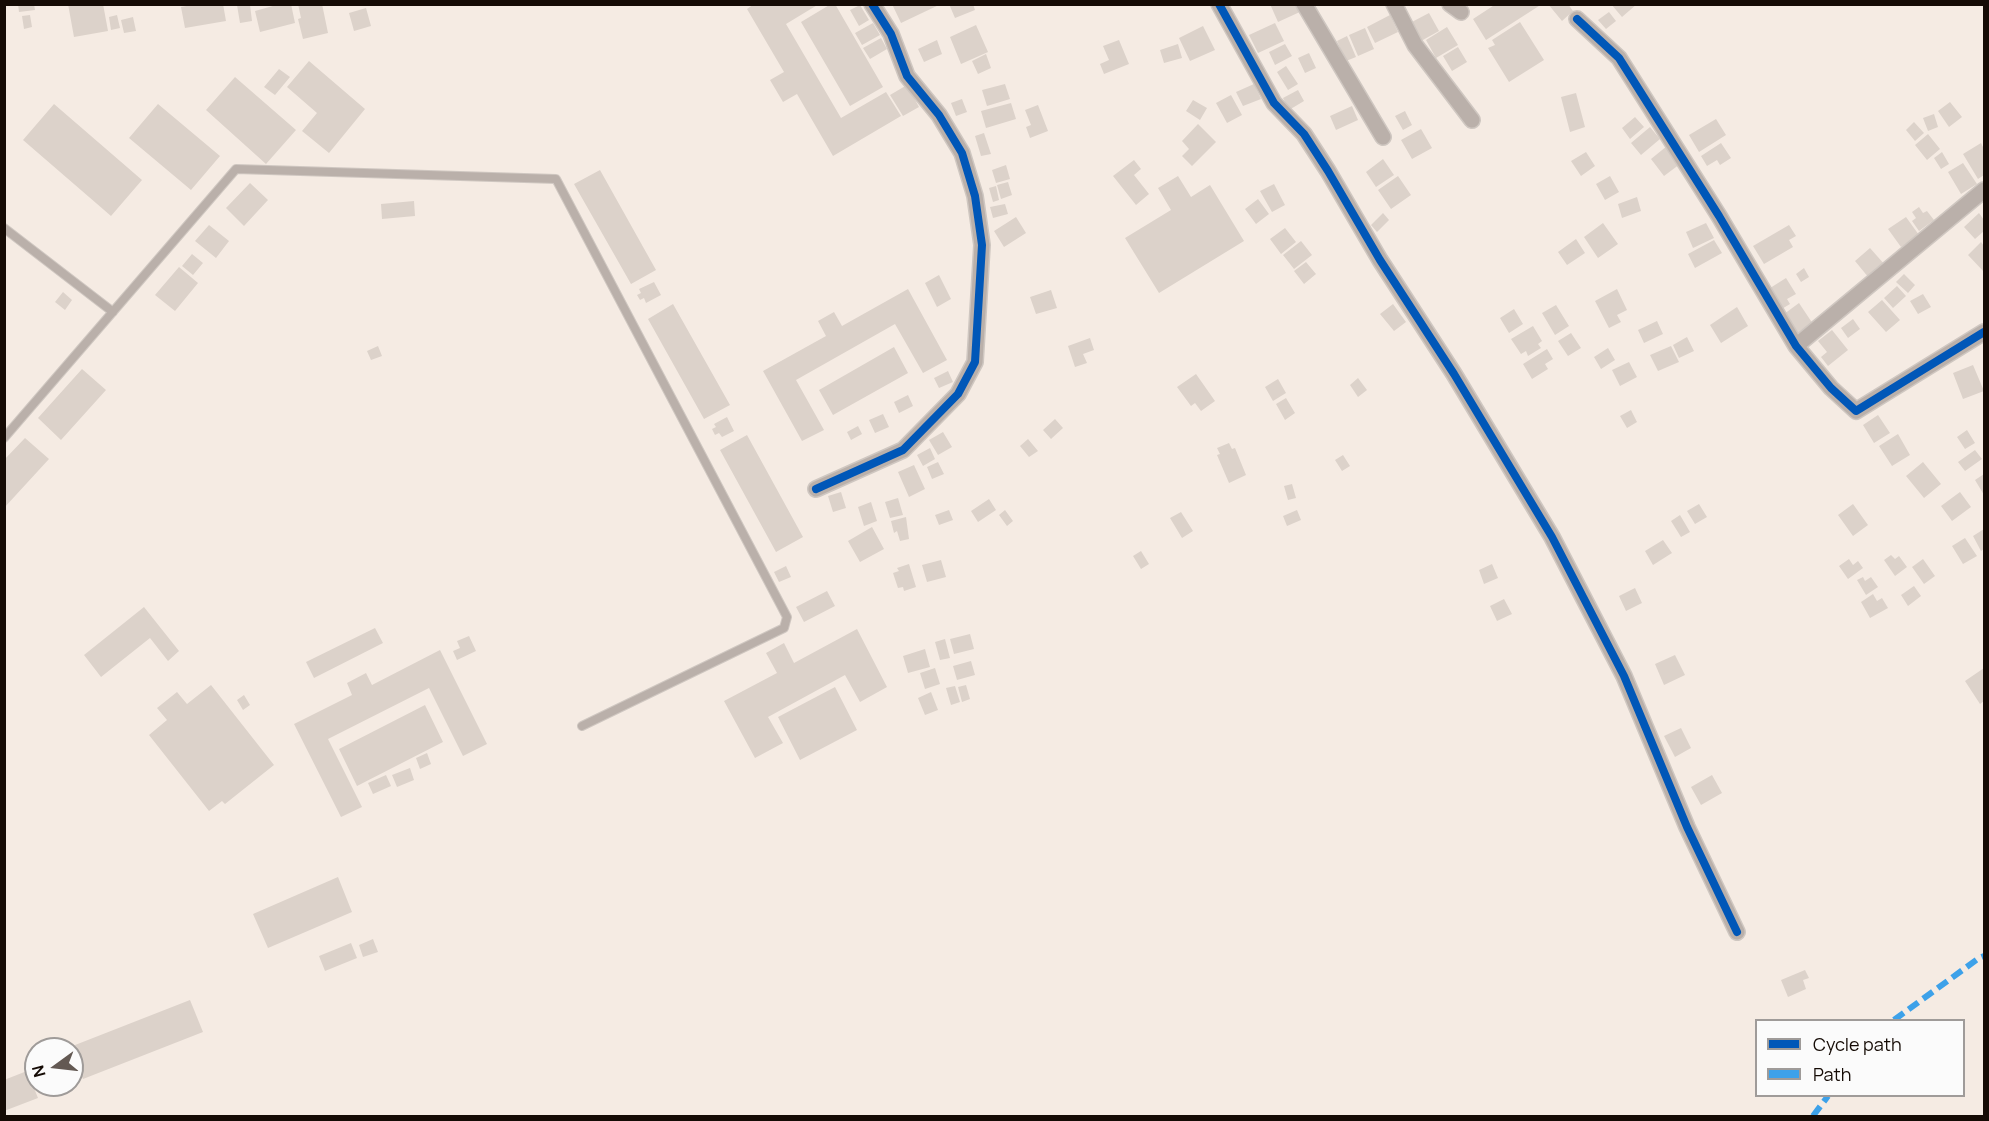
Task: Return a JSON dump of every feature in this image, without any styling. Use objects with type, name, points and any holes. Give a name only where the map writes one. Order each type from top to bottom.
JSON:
[{"type":"street","points":[[816,489],[903,450],[958,394],[975,362],[982,245],[975,196],[962,153],[939,115],[907,76],[891,34],[873,4]]},
{"type":"street","points":[[1219,4],[1274,103],[1304,134],[1328,171],[1380,260],[1454,374],[1552,537],[1624,676],[1687,827],[1737,932]]},
{"type":"street","points":[[1304,4],[1383,137]]},
{"type":"street","points":[[1394,4],[1415,45],[1472,120]]},
{"type":"street","points":[[1577,19],[1618,58],[1719,216],[1796,346],[1831,388],[1856,411],[1984,332]]},
{"type":"street","points":[[1796,346],[1984,190]]},
{"type":"lane","points":[[4,438],[236,168],[556,179],[787,617],[784,628],[582,726]]},
{"type":"lane","points":[[4,228],[113,312]]},
{"type":"building","points":[[18,4],[34,4],[35,10],[19,12]]},
{"type":"building","points":[[68,4],[103,4],[108,31],[74,37]]},
{"type":"building","points":[[197,4],[223,4],[226,21],[185,28],[181,7]]},
{"type":"building","points":[[280,4],[291,4],[295,23],[260,32],[255,11]]},
{"type":"building","points":[[298,4],[322,4],[328,33],[303,39],[298,19],[301,18]]},
{"type":"building","points":[[754,4],[819,4],[786,24],[841,118],[886,92],[901,116],[833,156],[797,94],[783,102],[770,80],[784,72],[747,9]]},
{"type":"building","points":[[831,4],[835,4],[883,87],[850,106],[801,22]]},
{"type":"building","points":[[892,4],[941,4],[901,23]]},
{"type":"building","points":[[949,4],[973,4],[975,10],[955,18]]},
{"type":"building","points":[[1270,4],[1299,4],[1302,11],[1278,22]]},
{"type":"building","points":[[1496,4],[1542,4],[1486,40],[1473,19]]},
{"type":"building","points":[[1548,4],[1568,4],[1573,11],[1562,21]]},
{"type":"building","points":[[1611,4],[1637,4],[1622,17]]},
{"type":"building","points":[[237,5],[250,5],[252,21],[240,23]]},
{"type":"building","points":[[860,5],[869,20],[859,26],[850,10]]},
{"type":"building","points":[[366,8],[371,26],[354,31],[349,13]]},
{"type":"building","points":[[1609,12],[1616,21],[1606,29],[1598,20]]},
{"type":"building","points":[[1429,13],[1439,31],[1421,41],[1410,23]]},
{"type":"building","points":[[30,15],[32,27],[24,29],[22,16]]},
{"type":"building","points":[[117,15],[120,28],[111,30],[109,17]]},
{"type":"building","points":[[1390,15],[1398,32],[1375,43],[1367,27]]},
{"type":"building","points":[[133,17],[136,31],[124,33],[121,20]]},
{"type":"building","points":[[1520,22],[1544,60],[1509,82],[1488,48],[1495,45],[1492,40]]},
{"type":"building","points":[[873,23],[880,35],[862,45],[855,33]]},
{"type":"building","points":[[1275,23],[1284,41],[1258,53],[1249,35]]},
{"type":"building","points":[[976,25],[988,52],[961,64],[950,37]]},
{"type":"building","points":[[1203,26],[1215,50],[1190,61],[1179,38]]},
{"type":"building","points":[[1447,27],[1458,45],[1436,58],[1426,40]]},
{"type":"building","points":[[1365,28],[1374,49],[1358,56],[1349,35]]},
{"type":"building","points":[[1347,36],[1356,57],[1346,61],[1337,41]]},
{"type":"building","points":[[881,38],[887,49],[870,59],[863,48]]},
{"type":"building","points":[[937,40],[942,54],[924,62],[918,49]]},
{"type":"building","points":[[1119,40],[1129,64],[1104,74],[1100,64],[1109,60],[1103,46]]},
{"type":"building","points":[[1178,44],[1182,58],[1164,63],[1160,50]]},
{"type":"building","points":[[1285,44],[1292,56],[1275,65],[1269,52]]},
{"type":"building","points":[[1458,47],[1467,62],[1452,71],[1443,56]]},
{"type":"building","points":[[1309,53],[1316,68],[1305,73],[1298,58]]},
{"type":"building","points":[[986,54],[991,68],[978,74],[972,61]]},
{"type":"building","points":[[309,61],[365,109],[329,153],[302,131],[317,113],[287,87]]},
{"type":"building","points":[[1286,66],[1298,84],[1288,90],[1277,72]]},
{"type":"building","points":[[279,69],[290,77],[275,95],[264,87]]},
{"type":"building","points":[[235,77],[296,130],[266,164],[206,110]]},
{"type":"building","points":[[1005,84],[1010,99],[987,106],[982,90]]},
{"type":"building","points":[[1254,84],[1261,99],[1243,106],[1236,92]]},
{"type":"building","points":[[907,85],[919,107],[903,116],[890,95]]},
{"type":"building","points":[[1298,90],[1304,101],[1289,110],[1283,98]]},
{"type":"building","points":[[1576,93],[1585,127],[1570,132],[1561,97]]},
{"type":"building","points":[[1231,95],[1242,115],[1227,123],[1216,103]]},
{"type":"building","points":[[962,99],[967,112],[956,116],[951,103]]},
{"type":"building","points":[[1193,100],[1207,108],[1200,120],[1186,111]]},
{"type":"building","points":[[1950,102],[1962,117],[1949,127],[1938,111]]},
{"type":"building","points":[[1011,103],[1016,119],[986,128],[981,111]]},
{"type":"building","points":[[54,104],[142,180],[111,216],[23,140]]},
{"type":"building","points":[[158,104],[220,156],[191,190],[129,138]]},
{"type":"building","points":[[1038,105],[1048,131],[1030,138],[1026,127],[1031,125],[1025,110]]},
{"type":"building","points":[[1352,106],[1358,120],[1336,130],[1330,116]]},
{"type":"building","points":[[1405,111],[1412,125],[1403,130],[1395,116]]},
{"type":"building","points":[[1934,114],[1938,127],[1928,131],[1923,118]]},
{"type":"building","points":[[1635,117],[1644,127],[1630,139],[1622,128]]},
{"type":"building","points":[[1716,119],[1726,135],[1699,152],[1689,135]]},
{"type":"building","points":[[1914,122],[1924,133],[1915,141],[1906,130]]},
{"type":"building","points":[[1198,124],[1216,142],[1192,166],[1182,156],[1189,149],[1182,141]]},
{"type":"building","points":[[1650,127],[1660,139],[1641,155],[1631,143]]},
{"type":"building","points":[[1421,129],[1432,148],[1412,159],[1401,140]]},
{"type":"building","points":[[984,133],[991,154],[981,156],[975,136]]},
{"type":"building","points":[[1928,134],[1940,149],[1927,160],[1915,145]]},
{"type":"building","points":[[1721,143],[1731,158],[1720,165],[1717,160],[1707,166],[1701,156]]},
{"type":"building","points":[[1981,143],[1984,149],[1984,175],[1978,179],[1963,154]]},
{"type":"building","points":[[1667,146],[1680,164],[1664,176],[1651,159]]},
{"type":"building","points":[[1586,152],[1595,166],[1581,176],[1571,161]]},
{"type":"building","points":[[1942,152],[1949,164],[1941,169],[1934,158]]},
{"type":"building","points":[[1383,159],[1394,175],[1376,187],[1366,172]]},
{"type":"building","points":[[1134,160],[1141,169],[1134,175],[1149,194],[1136,205],[1113,176]]},
{"type":"building","points":[[1963,163],[1977,184],[1961,194],[1948,172]]},
{"type":"building","points":[[1006,165],[1010,179],[996,183],[992,170]]},
{"type":"building","points":[[600,170],[656,270],[631,284],[574,184]]},
{"type":"building","points":[[1178,176],[1191,197],[1210,185],[1244,241],[1159,293],[1125,238],[1171,210],[1158,188]]},
{"type":"building","points":[[1398,176],[1411,195],[1391,209],[1378,190]]},
{"type":"building","points":[[1610,176],[1619,192],[1605,200],[1596,184]]},
{"type":"building","points":[[1008,182],[1012,195],[1001,199],[997,185]]},
{"type":"building","points":[[250,183],[268,200],[244,226],[226,208]]},
{"type":"building","points":[[1274,184],[1285,205],[1272,212],[1260,191]]},
{"type":"building","points":[[996,186],[999,200],[993,202],[989,188]]},
{"type":"building","points":[[1637,197],[1641,211],[1622,218],[1618,204]]},
{"type":"building","points":[[1258,199],[1269,214],[1256,224],[1245,209]]},
{"type":"building","points":[[414,201],[415,216],[382,219],[381,204]]},
{"type":"building","points":[[1005,204],[1008,214],[993,218],[990,207]]},
{"type":"building","points":[[1919,207],[1923,213],[1927,211],[1934,220],[1919,231],[1912,221],[1916,218],[1912,212]]},
{"type":"building","points":[[1383,213],[1389,220],[1377,232],[1371,225]]},
{"type":"building","points":[[1979,213],[1984,220],[1984,231],[1975,239],[1964,227]]},
{"type":"building","points":[[1016,217],[1026,233],[1004,247],[994,231]]},
{"type":"building","points":[[1906,217],[1919,235],[1901,247],[1888,229]]},
{"type":"building","points":[[1603,223],[1618,244],[1598,258],[1584,237]]},
{"type":"building","points":[[1706,223],[1714,238],[1693,248],[1686,232]]},
{"type":"building","points":[[209,225],[229,241],[216,258],[195,241]]},
{"type":"building","points":[[1789,225],[1796,236],[1789,240],[1793,247],[1764,264],[1753,246]]},
{"type":"building","points":[[1285,228],[1296,242],[1281,254],[1270,239]]},
{"type":"building","points":[[1576,239],[1585,253],[1567,265],[1558,252]]},
{"type":"building","points":[[1714,240],[1722,253],[1695,268],[1688,254]]},
{"type":"building","points":[[1301,241],[1312,255],[1294,269],[1283,255]]},
{"type":"building","points":[[1981,242],[1984,246],[1984,272],[1968,255]]},
{"type":"building","points":[[1870,248],[1885,265],[1869,278],[1855,261]]},
{"type":"building","points":[[192,254],[203,263],[193,275],[182,266]]},
{"type":"building","points":[[1306,262],[1316,274],[1304,284],[1294,271]]},
{"type":"building","points":[[179,267],[198,283],[175,311],[155,295]]},
{"type":"building","points":[[1804,268],[1809,277],[1801,282],[1796,274]]},
{"type":"building","points":[[1904,274],[1915,285],[1908,293],[1896,282]]},
{"type":"building","points":[[939,275],[951,299],[937,307],[925,283]]},
{"type":"building","points":[[1786,278],[1796,294],[1787,299],[1790,304],[1780,310],[1767,290]]},
{"type":"building","points":[[654,282],[661,295],[646,303],[644,298],[640,300],[637,295],[641,293],[639,289]]},
{"type":"building","points":[[1897,286],[1906,296],[1893,308],[1884,298]]},
{"type":"building","points":[[908,289],[947,360],[923,373],[895,324],[796,380],[824,430],[802,441],[763,371],[826,336],[818,321],[834,312],[842,326]]},
{"type":"building","points":[[1617,289],[1627,310],[1617,315],[1621,322],[1609,328],[1595,301]]},
{"type":"building","points":[[1051,290],[1057,308],[1036,314],[1030,297]]},
{"type":"building","points":[[63,292],[72,300],[65,310],[55,302]]},
{"type":"building","points":[[1923,294],[1931,307],[1918,314],[1910,301]]},
{"type":"building","points":[[1882,300],[1900,320],[1886,332],[1868,312]]},
{"type":"building","points":[[1799,303],[1813,324],[1794,337],[1780,317]]},
{"type":"building","points":[[673,304],[730,405],[704,419],[648,319]]},
{"type":"building","points":[[1393,304],[1406,322],[1394,331],[1380,314]]},
{"type":"building","points":[[1556,305],[1569,326],[1555,335],[1542,313]]},
{"type":"building","points":[[1737,307],[1748,326],[1721,343],[1710,325]]},
{"type":"building","points":[[1514,309],[1523,324],[1509,333],[1500,318]]},
{"type":"building","points":[[1853,319],[1860,329],[1848,338],[1841,328]]},
{"type":"building","points":[[1657,321],[1663,334],[1644,343],[1638,330]]},
{"type":"building","points":[[1533,326],[1542,341],[1538,344],[1541,348],[1528,356],[1526,351],[1521,354],[1511,339]]},
{"type":"building","points":[[1832,330],[1848,350],[1828,366],[1821,357],[1827,352],[1818,341]]},
{"type":"building","points":[[1571,333],[1581,348],[1568,356],[1558,341]]},
{"type":"building","points":[[1687,337],[1694,351],[1679,358],[1673,345]]},
{"type":"building","points":[[1090,338],[1094,350],[1083,354],[1087,363],[1075,367],[1068,346]]},
{"type":"building","points":[[378,346],[382,356],[371,360],[367,351]]},
{"type":"building","points":[[1671,346],[1679,362],[1658,371],[1650,355]]},
{"type":"building","points":[[894,347],[908,373],[833,415],[819,390]]},
{"type":"building","points":[[1608,348],[1615,360],[1601,369],[1594,357]]},
{"type":"building","points":[[1547,349],[1553,359],[1545,364],[1548,369],[1532,379],[1523,364]]},
{"type":"building","points":[[1629,362],[1637,377],[1620,386],[1612,370]]},
{"type":"building","points":[[1973,365],[1984,391],[1963,399],[1953,373]]},
{"type":"building","points":[[82,369],[106,390],[61,440],[38,418]]},
{"type":"building","points":[[948,371],[953,382],[939,388],[934,378]]},
{"type":"building","points":[[1196,374],[1215,401],[1201,411],[1195,403],[1191,406],[1177,387]]},
{"type":"building","points":[[1358,378],[1367,390],[1358,397],[1350,385]]},
{"type":"building","points":[[1278,379],[1286,393],[1273,401],[1265,387]]},
{"type":"building","points":[[908,395],[913,406],[899,413],[894,402]]},
{"type":"building","points":[[1286,398],[1295,413],[1285,420],[1276,404]]},
{"type":"building","points":[[1631,410],[1637,422],[1627,428],[1620,416]]},
{"type":"building","points":[[883,414],[889,427],[875,433],[869,420]]},
{"type":"building","points":[[1878,415],[1890,433],[1874,443],[1863,425]]},
{"type":"building","points":[[727,417],[734,431],[722,437],[719,433],[715,435],[712,429],[716,427],[714,424]]},
{"type":"building","points":[[1055,419],[1063,428],[1051,439],[1043,430]]},
{"type":"building","points":[[858,426],[862,434],[851,440],[847,432]]},
{"type":"building","points":[[1967,430],[1975,443],[1965,449],[1957,437]]},
{"type":"building","points":[[943,432],[952,447],[938,455],[929,440]]},
{"type":"building","points":[[1898,434],[1910,455],[1892,466],[1879,446]]},
{"type":"building","points":[[747,435],[803,537],[776,552],[720,450]]},
{"type":"building","points":[[25,438],[49,459],[4,508],[4,460]]},
{"type":"building","points":[[1028,439],[1038,451],[1029,457],[1020,446]]},
{"type":"building","points":[[1229,443],[1232,449],[1235,448],[1246,475],[1229,483],[1217,455],[1220,454],[1217,448]]},
{"type":"building","points":[[930,448],[935,459],[923,466],[917,455]]},
{"type":"building","points":[[1975,450],[1982,459],[1965,471],[1958,462]]},
{"type":"building","points":[[1343,455],[1350,466],[1342,471],[1335,460]]},
{"type":"building","points":[[938,462],[944,474],[932,479],[927,467]]},
{"type":"building","points":[[1923,462],[1941,484],[1924,498],[1906,476]]},
{"type":"building","points":[[914,465],[925,489],[909,497],[898,472]]},
{"type":"building","points":[[1984,474],[1984,495],[1975,480]]},
{"type":"building","points":[[1292,484],[1296,498],[1288,500],[1284,486]]},
{"type":"building","points":[[841,492],[846,508],[833,512],[828,496]]},
{"type":"building","points":[[1960,492],[1971,507],[1952,521],[1941,506]]},
{"type":"building","points":[[898,498],[903,515],[890,518],[885,502]]},
{"type":"building","points":[[989,499],[996,510],[978,522],[971,511]]},
{"type":"building","points":[[871,502],[877,521],[864,526],[858,507]]},
{"type":"building","points":[[1699,504],[1707,517],[1695,524],[1687,511]]},
{"type":"building","points":[[1853,504],[1868,525],[1853,536],[1838,515]]},
{"type":"building","points":[[949,510],[953,520],[939,525],[935,515]]},
{"type":"building","points":[[1005,510],[1013,521],[1007,526],[999,515]]},
{"type":"building","points":[[1297,510],[1301,520],[1287,526],[1283,516]]},
{"type":"building","points":[[1181,512],[1193,531],[1182,538],[1170,518]]},
{"type":"building","points":[[1680,515],[1690,532],[1681,537],[1671,521]]},
{"type":"building","points":[[906,517],[909,539],[900,541],[897,531],[894,533],[891,521]]},
{"type":"building","points":[[872,527],[884,549],[860,562],[848,541]]},
{"type":"building","points":[[1984,529],[1984,549],[1981,551],[1973,536]]},
{"type":"building","points":[[1965,538],[1977,556],[1963,564],[1952,546]]},
{"type":"building","points":[[1663,540],[1672,553],[1653,565],[1645,551]]},
{"type":"building","points":[[1141,551],[1149,564],[1141,569],[1133,556]]},
{"type":"building","points":[[1891,555],[1895,559],[1899,556],[1907,567],[1895,576],[1884,560]]},
{"type":"building","points":[[1849,559],[1853,565],[1858,561],[1863,568],[1848,579],[1839,566]]},
{"type":"building","points":[[1923,559],[1935,576],[1924,584],[1912,567]]},
{"type":"building","points":[[941,560],[946,577],[927,582],[922,565]]},
{"type":"building","points":[[909,564],[916,587],[904,591],[903,587],[898,588],[893,573],[899,571],[897,568]]},
{"type":"building","points":[[1492,564],[1498,578],[1484,584],[1479,570]]},
{"type":"building","points":[[786,566],[791,577],[779,582],[774,572]]},
{"type":"building","points":[[1863,577],[1865,581],[1871,577],[1878,587],[1866,595],[1857,580]]},
{"type":"building","points":[[1914,586],[1921,596],[1908,606],[1901,595]]},
{"type":"building","points":[[1635,588],[1642,603],[1626,611],[1619,596]]},
{"type":"building","points":[[827,591],[835,606],[804,622],[796,607]]},
{"type":"building","points":[[1873,594],[1877,601],[1882,598],[1888,608],[1870,618],[1861,602]]},
{"type":"building","points":[[1504,599],[1512,614],[1497,621],[1490,606]]},
{"type":"building","points":[[144,607],[179,651],[168,661],[150,638],[101,677],[84,655]]},
{"type":"building","points":[[375,628],[383,643],[314,678],[306,662]]},
{"type":"building","points":[[857,629],[887,687],[860,702],[845,675],[768,717],[783,743],[755,758],[724,701],[777,673],[766,653],[784,643],[794,663]]},
{"type":"building","points":[[970,634],[974,649],[954,654],[950,639]]},
{"type":"building","points":[[469,636],[476,651],[457,660],[453,651],[460,648],[457,641]]},
{"type":"building","points":[[945,639],[950,658],[940,660],[935,642]]},
{"type":"building","points":[[925,649],[930,667],[908,673],[903,656]]},
{"type":"building","points":[[440,650],[487,744],[463,756],[429,688],[328,739],[362,807],[341,817],[294,724],[352,695],[347,683],[366,673],[372,685]]},
{"type":"building","points":[[1675,655],[1685,675],[1664,685],[1655,664]]},
{"type":"building","points":[[971,661],[975,675],[957,680],[953,666]]},
{"type":"building","points":[[935,668],[940,684],[925,689],[920,673]]},
{"type":"building","points":[[1984,668],[1984,701],[1980,704],[1965,681]]},
{"type":"building","points":[[211,685],[274,765],[225,804],[222,801],[209,811],[149,735],[167,720],[157,708],[177,692],[187,704]]},
{"type":"building","points":[[966,685],[970,699],[962,702],[958,687]]},
{"type":"building","points":[[955,686],[960,702],[951,705],[946,688]]},
{"type":"building","points":[[835,687],[857,730],[800,760],[778,717]]},
{"type":"building","points":[[931,692],[938,710],[925,715],[918,698]]},
{"type":"building","points":[[244,695],[250,705],[243,710],[237,700]]},
{"type":"building","points":[[425,705],[443,742],[357,786],[339,749]]},
{"type":"building","points":[[1681,728],[1691,748],[1675,757],[1664,736]]},
{"type":"building","points":[[427,753],[431,764],[420,769],[416,758]]},
{"type":"building","points":[[410,768],[414,780],[397,787],[392,775]]},
{"type":"building","points":[[386,775],[391,786],[373,794],[368,783]]},
{"type":"building","points":[[1712,775],[1722,793],[1701,805],[1691,787]]},
{"type":"building","points":[[338,877],[352,912],[268,948],[253,914]]},
{"type":"building","points":[[373,939],[378,952],[363,957],[359,945]]},
{"type":"building","points":[[351,943],[357,958],[325,971],[319,956]]},
{"type":"building","points":[[1805,970],[1809,978],[1803,980],[1806,989],[1788,997],[1781,980]]},
{"type":"building","points":[[190,1000],[203,1032],[84,1079],[84,1042]]},
{"type":"building","points":[[24,1072],[24,1097],[38,1098],[4,1111],[4,1080]]},
{"type":"marked path","points":[[1895,1019],[1984,956]]},
{"type":"marked path","points":[[1813,1116],[1827,1097]]},
{"type":"cycle path","points":[[816,489],[903,450],[958,394],[975,362],[982,245],[975,196],[962,153],[939,115],[907,76],[891,34],[872,4]]},
{"type":"cycle path","points":[[1219,4],[1274,103],[1304,134],[1328,171],[1380,260],[1454,374],[1552,537],[1624,676],[1687,827],[1737,932]]},
{"type":"cycle path","points":[[1577,19],[1619,58],[1719,216],[1796,346],[1831,388],[1856,411],[1984,332]]}]
